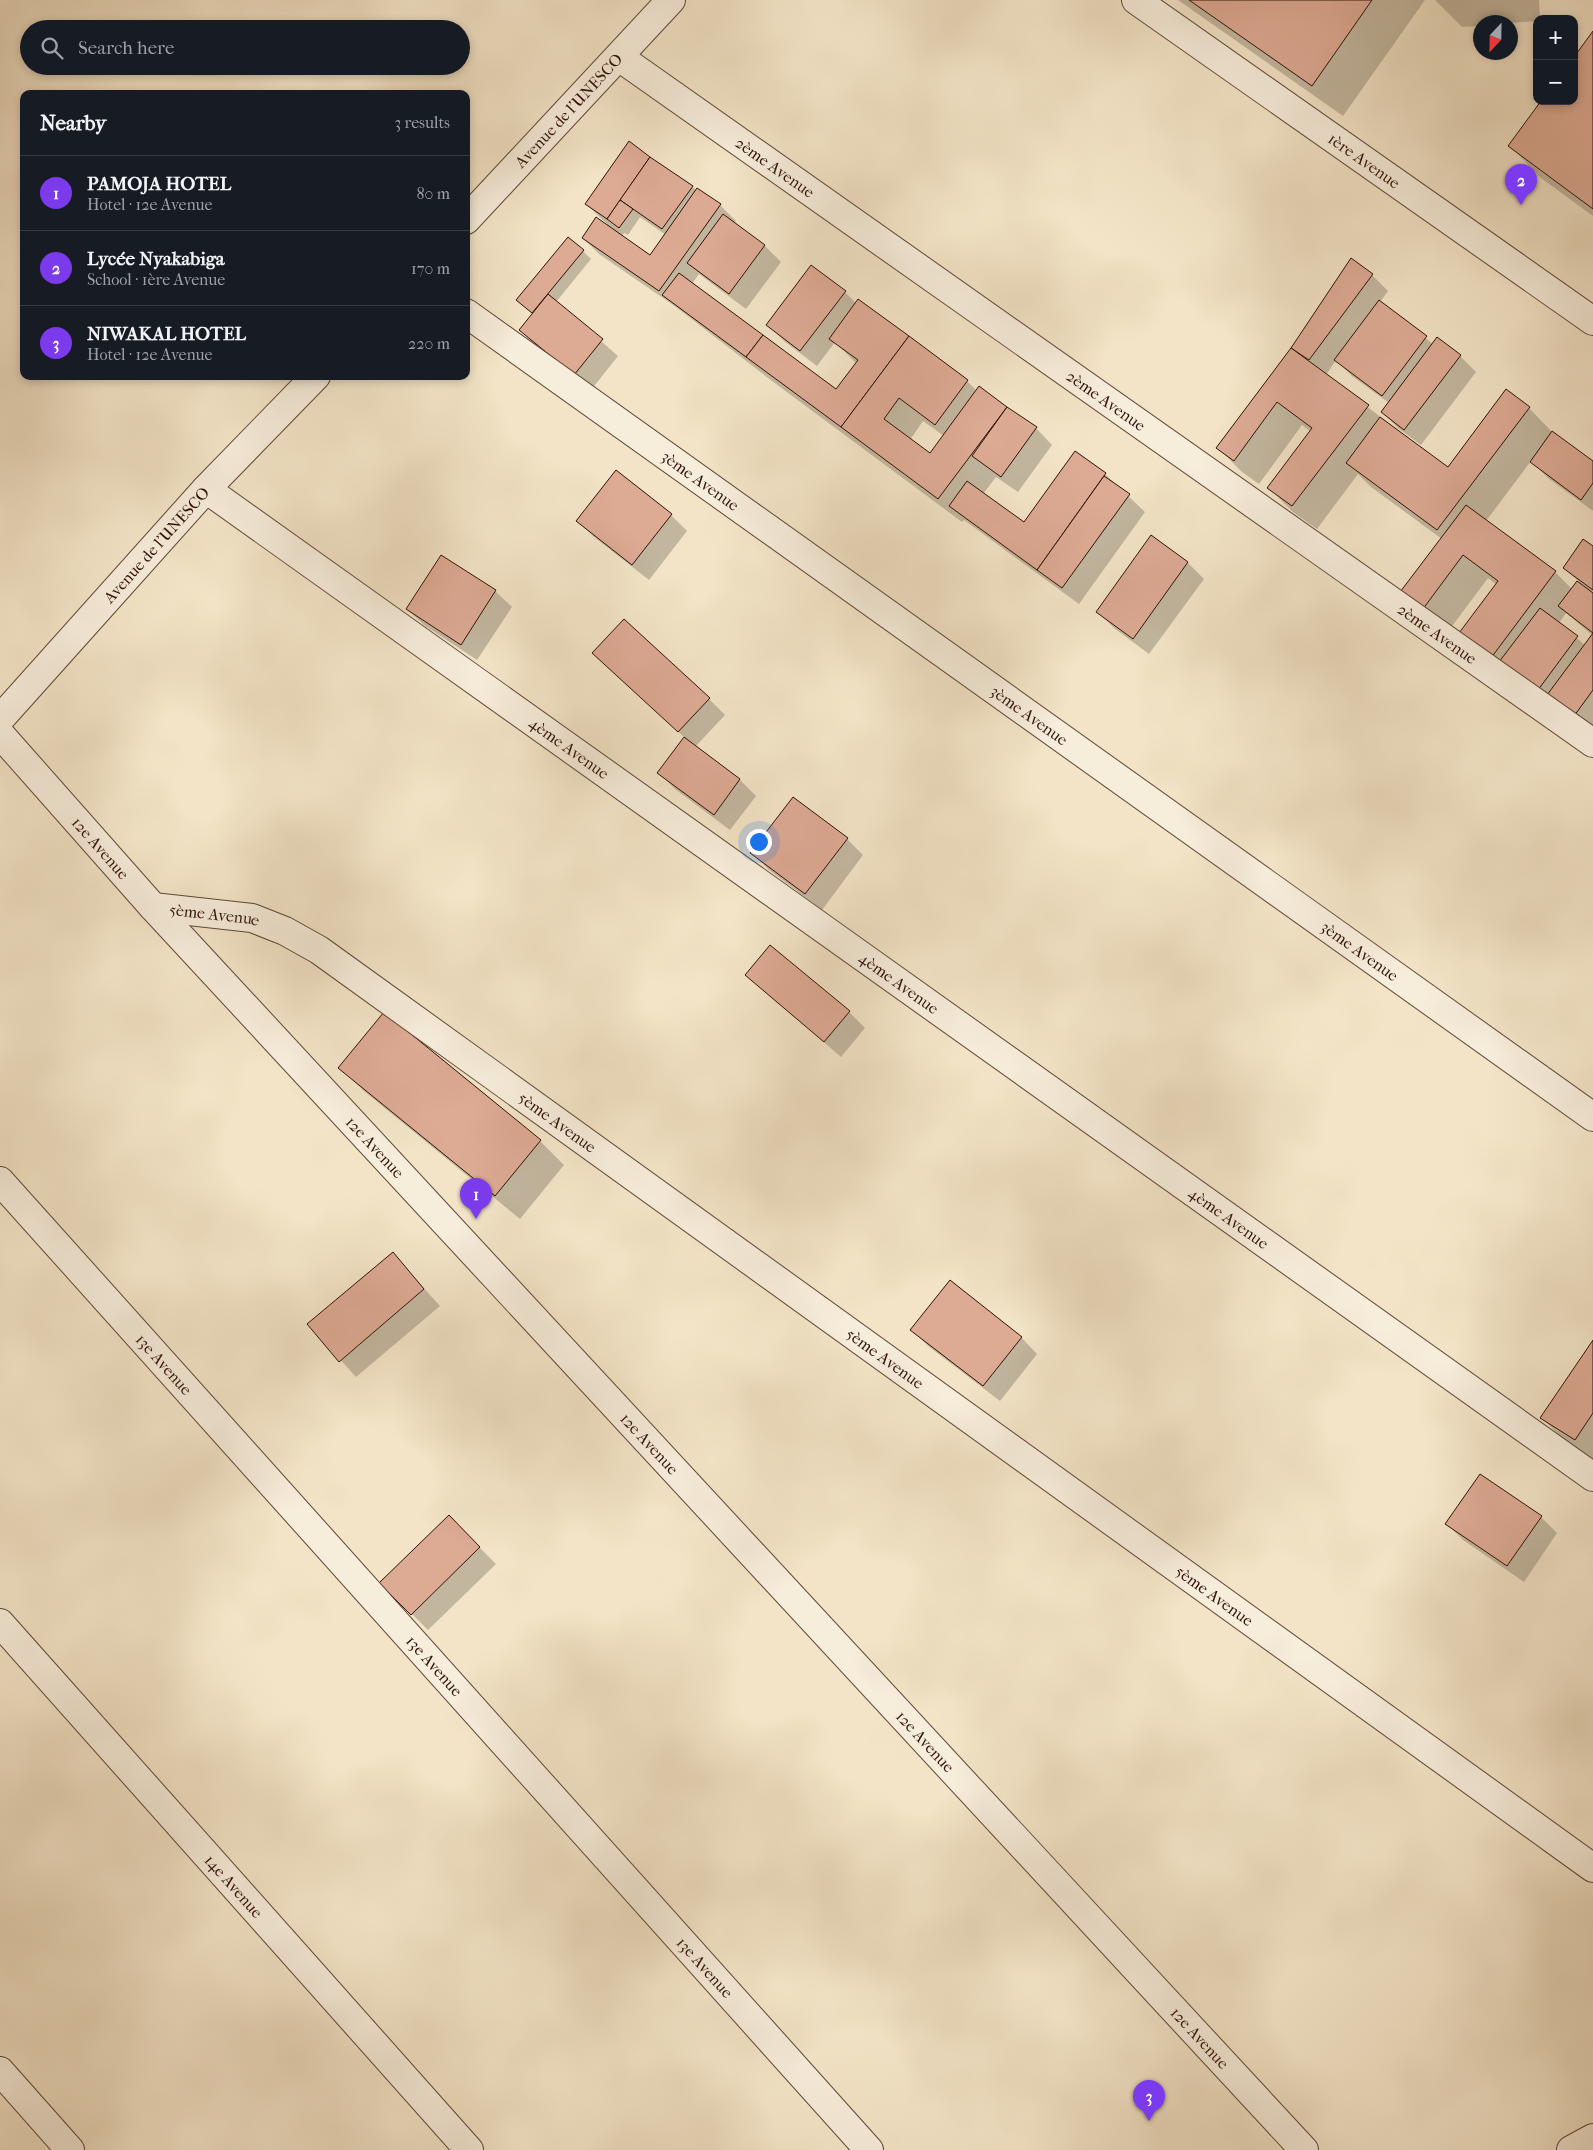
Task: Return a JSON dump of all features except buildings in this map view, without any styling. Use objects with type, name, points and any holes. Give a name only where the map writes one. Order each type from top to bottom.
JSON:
[{"type":"street","name":"Avenue de l'UNESCO","points":[[470,216],[671,0]]},
{"type":"street","name":"1ère Avenue","points":[[1136,0],[1593,321]]},
{"type":"street","name":"2ème Avenue","points":[[619,57],[1593,743]]},
{"type":"street","name":"3ème Avenue","points":[[470,316],[1593,1117]]},
{"type":"street","name":"Avenue de l'UNESCO","points":[[0,719],[206,489],[312,380]]},
{"type":"street","name":"4ème Avenue","points":[[206,489],[1593,1477]]},
{"type":"street","name":"12e Avenue","points":[[0,734],[153,907],[1304,2150]]},
{"type":"street","name":"5ème Avenue","points":[[153,907],[252,918],[284,930],[319,950],[1593,1868]]},
{"type":"street","name":"13e Avenue","points":[[0,1181],[869,2150]]},
{"type":"street","name":"14e Avenue","points":[[0,1623],[469,2150]]},
{"type":"street","points":[[0,2071],[70,2150]]},
{"type":"street","points":[[1571,2150],[1593,2138]]},
{"type":"place","name":"Lycée Nyakabiga","points":[[1521,205]]},
{"type":"place","name":"PAMOJA HOTEL","points":[[476,1219]]},
{"type":"place","name":"NIWAKAL HOTEL","points":[[1149,2121]]}]
